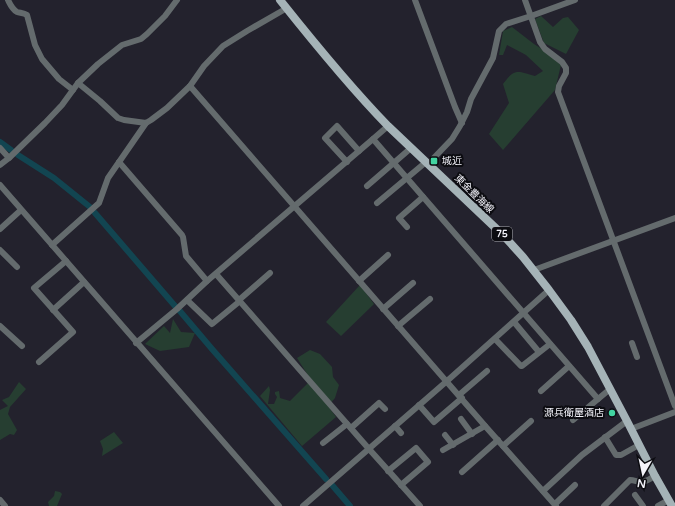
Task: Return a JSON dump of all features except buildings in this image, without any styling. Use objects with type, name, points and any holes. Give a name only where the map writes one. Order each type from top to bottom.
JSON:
[{"type":"main road","name":"東金豊海線","points":[[280,0],[347,83],[410,148],[504,236],[534,270],[571,320],[588,347],[670,503]]},
{"type":"street","points":[[8,0],[12,8],[27,15],[35,45],[42,59],[59,79],[73,90]]},
{"type":"street","points":[[0,166],[62,105],[78,83],[98,64],[122,45],[141,39],[165,16],[177,0]]},
{"type":"street","points":[[415,0],[462,123]]},
{"type":"street","points":[[525,0],[540,42],[545,49],[562,62],[566,68],[566,73],[558,86],[558,92],[675,406]]},
{"type":"street","points":[[378,203],[427,163],[452,139],[462,123],[471,99],[493,58],[499,31],[506,24],[575,0]]},
{"type":"street","points":[[52,245],[98,203],[108,178],[146,123],[167,108],[190,86],[204,66],[223,46],[287,8]]},
{"type":"street","points":[[78,83],[118,118],[146,123]]},
{"type":"street","points":[[190,86],[555,505],[575,485]]},
{"type":"street","points":[[346,162],[325,138],[337,126],[359,151]]},
{"type":"street","points":[[136,343],[388,126]]},
{"type":"street","points":[[373,139],[598,399]]},
{"type":"street","points":[[0,148],[9,158]]},
{"type":"street","points":[[367,186],[410,148]]},
{"type":"street","points":[[119,162],[182,235],[186,256],[207,281]]},
{"type":"street","points":[[0,185],[279,506]]},
{"type":"street","points":[[407,227],[399,218],[423,197]]},
{"type":"street","points":[[0,229],[22,210]]},
{"type":"street","points":[[534,270],[675,218]]},
{"type":"street","points":[[0,250],[17,267]]},
{"type":"street","points":[[359,281],[388,255]]},
{"type":"street","points":[[39,362],[73,332],[34,288],[66,261]]},
{"type":"street","points":[[187,300],[212,324],[270,273]]},
{"type":"street","points":[[216,274],[420,506]]},
{"type":"street","points":[[53,310],[84,282]]},
{"type":"street","points":[[383,309],[413,283]]},
{"type":"street","points":[[303,506],[447,382],[549,290]]},
{"type":"street","points":[[398,326],[430,299]]},
{"type":"street","points":[[514,322],[539,352]]},
{"type":"street","points":[[0,326],[22,346]]},
{"type":"street","points":[[495,339],[521,366],[550,344]]},
{"type":"street","points":[[632,343],[637,357]]},
{"type":"street","points":[[541,391],[569,366]]},
{"type":"street","points":[[419,405],[434,422],[487,371]]},
{"type":"street","points":[[573,420],[610,389]]},
{"type":"street","points":[[323,444],[379,403],[385,409]]},
{"type":"street","points":[[631,429],[675,412]]},
{"type":"street","points":[[461,419],[472,434]]},
{"type":"street","points":[[462,472],[531,421]]},
{"type":"street","points":[[544,492],[582,455],[627,421]]},
{"type":"street","points":[[395,426],[401,433]]},
{"type":"street","points":[[443,450],[485,426]]},
{"type":"street","points":[[445,434],[453,445]]},
{"type":"street","points":[[605,437],[616,455],[620,455],[639,445]]},
{"type":"street","points":[[388,471],[416,448],[428,462],[401,485]]},
{"type":"street","points":[[604,506],[630,480],[642,482],[655,476]]},
{"type":"street","points":[[635,495],[643,506]]},
{"type":"street","points":[[0,500],[5,506]]},
{"type":"street","points":[[658,506],[670,503]]},
{"type":"green space","points":[[541,16],[553,27],[563,18],[568,17],[579,30],[566,54],[544,43],[535,19]]},
{"type":"green space","points":[[512,27],[545,51],[561,65],[555,90],[503,150],[489,134],[509,103],[503,84],[511,75],[517,72],[535,76],[543,71],[526,55],[507,45],[503,55],[499,55],[503,31]]},
{"type":"green space","points":[[360,285],[374,304],[341,336],[326,322]]},
{"type":"green space","points":[[173,319],[181,332],[195,333],[189,347],[160,351],[145,344],[164,326],[170,333]]},
{"type":"green space","points":[[310,350],[320,354],[332,367],[333,377],[339,385],[335,398],[328,406],[336,417],[302,446],[260,396],[269,386],[270,390],[268,404],[274,404],[277,397],[275,392],[279,391],[280,398],[290,401],[311,380],[297,358]]},
{"type":"green space","points":[[19,382],[26,389],[10,407],[8,414],[17,430],[14,435],[10,434],[0,440],[0,410],[8,406],[2,400],[9,397]]},
{"type":"green space","points":[[114,432],[123,443],[102,456],[103,449],[100,441]]},
{"type":"green space","points":[[55,491],[62,494],[57,506],[49,506],[48,502],[54,496]]},
{"type":"waterway","points":[[0,142],[11,150]]},
{"type":"waterway","points":[[18,155],[54,178],[90,207]]},
{"type":"waterway","points":[[95,213],[175,306]]},
{"type":"waterway","points":[[179,310],[326,479]]},
{"type":"waterway","points":[[332,485],[350,506]]},
{"type":"place","name":"城近","points":[[434,161]]},
{"type":"place","name":"源兵衛屋酒店","points":[[612,413]]}]
